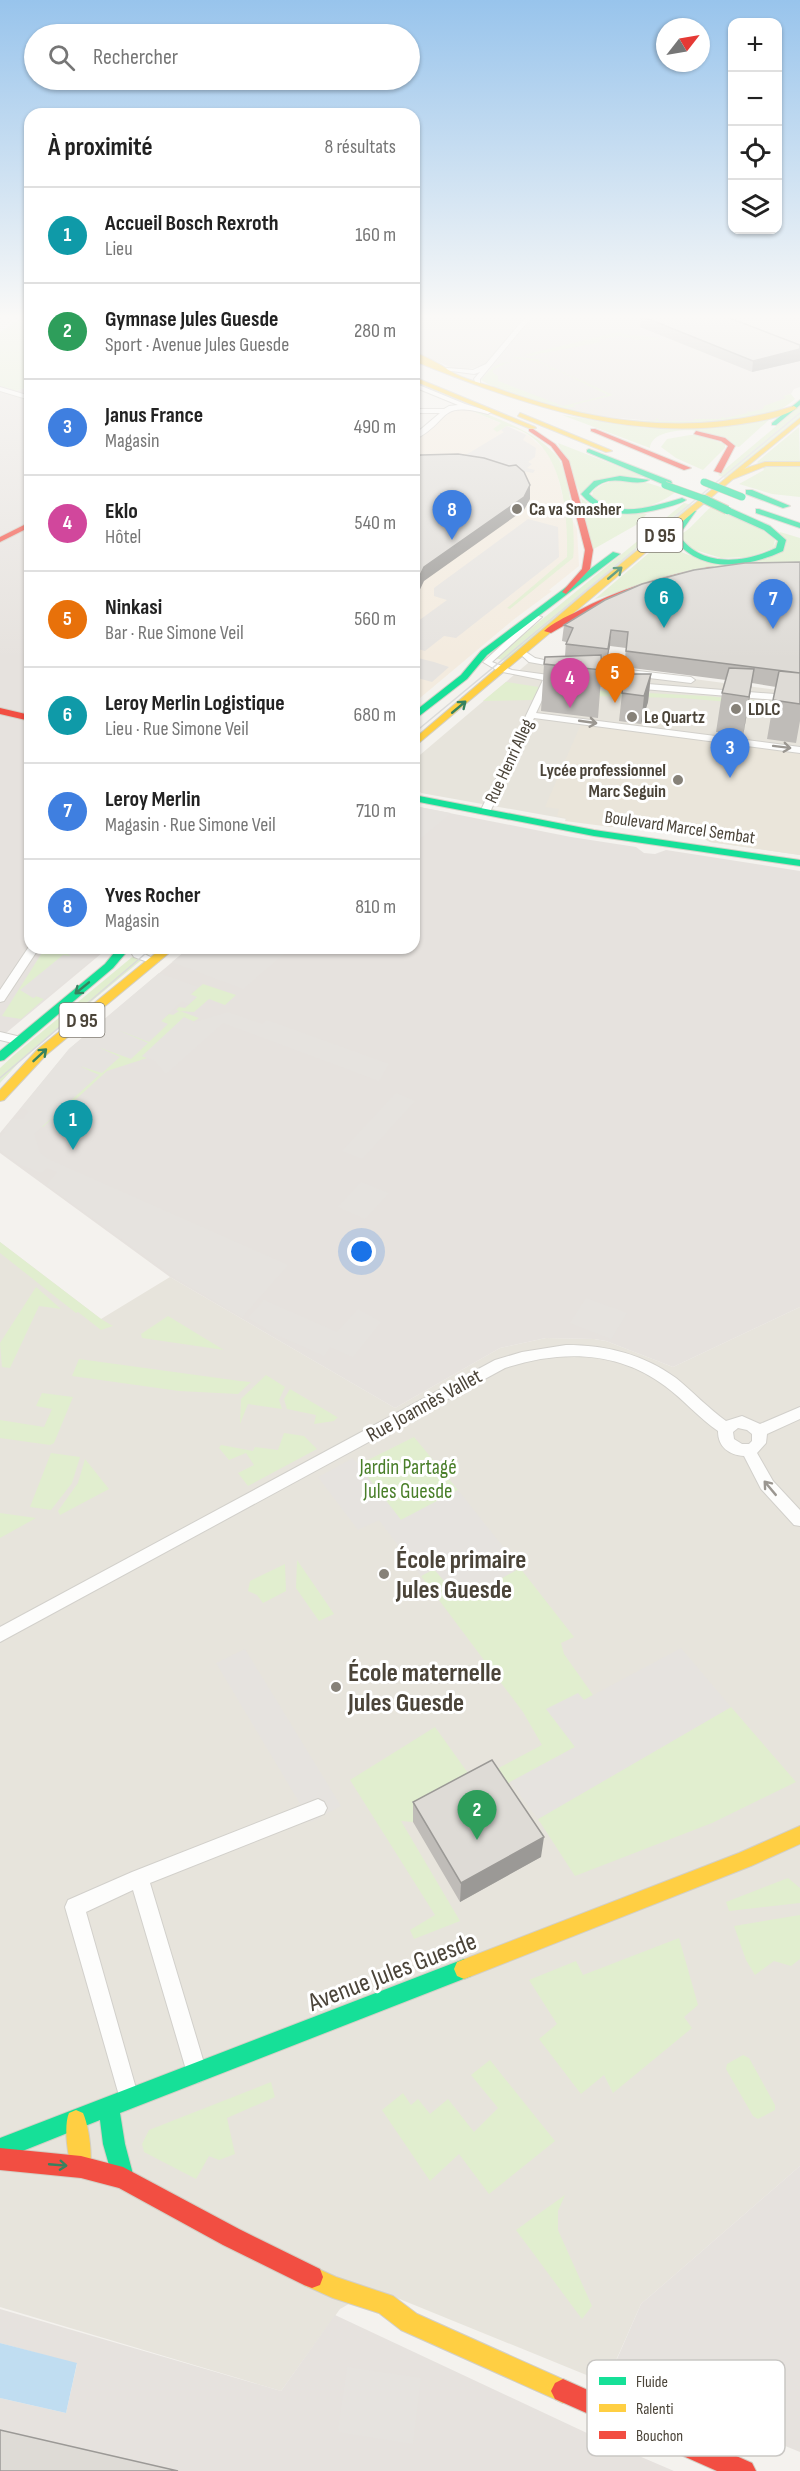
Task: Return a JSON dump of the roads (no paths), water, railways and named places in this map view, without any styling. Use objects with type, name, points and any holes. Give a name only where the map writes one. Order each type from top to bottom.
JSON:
[{"type":"main road","points":[[527,429],[553,445],[565,461],[588,555],[583,575],[566,592]]},
{"type":"main road","points":[[540,429],[677,476]]},
{"type":"main road","points":[[559,429],[800,526]]},
{"type":"main road","points":[[566,429],[677,476]]},
{"type":"main road","points":[[578,429],[677,476]]},
{"type":"main road","name":"D 95","points":[[420,739],[523,653],[775,429]]},
{"type":"main road","points":[[800,464],[765,464],[721,476],[677,476],[638,479],[615,478],[594,484],[585,494],[589,501],[601,507],[629,512],[687,506],[675,536],[680,547],[693,554],[714,560],[740,561],[767,557],[780,549],[782,540],[739,500],[721,476],[722,461],[732,450],[730,444],[723,439],[703,434],[686,433],[664,437],[656,442],[658,450],[677,476],[698,496],[739,500],[800,509]]},
{"type":"main road","points":[[739,500],[800,533]]},
{"type":"main road","name":"D 95","points":[[420,712],[482,663],[484,653],[687,506]]},
{"type":"main road","points":[[0,540],[24,527]]},
{"type":"main road","points":[[548,631],[591,604],[653,580],[715,568],[778,565]]},
{"type":"main road","points":[[0,711],[24,714]]},
{"type":"main road","name":"Boulevard Marcel Sembat","points":[[420,799],[594,833],[800,863]]},
{"type":"main road","name":"D 95","points":[[0,1057],[17,1040],[110,966],[119,954]]},
{"type":"main road","name":"D 95","points":[[0,1097],[42,1052],[162,954]]},
{"type":"main road","name":"Avenue Jules Guesde","points":[[0,2149],[798,1840]]},
{"type":"main road","points":[[109,2107],[114,2144],[123,2178]]},
{"type":"main road","points":[[76,2120],[81,2167]]},
{"type":"main road","points":[[0,2159],[81,2167],[123,2178],[231,2237],[333,2287],[385,2304],[409,2322],[587,2401]]},
{"type":"main road","points":[[710,2456],[744,2471]]},
{"type":"street","points":[[523,653],[532,660],[800,694]]},
{"type":"street","points":[[482,663],[542,670],[574,666]]},
{"type":"street","points":[[507,666],[548,678],[566,680]]},
{"type":"street","points":[[640,674],[652,680],[646,686]]},
{"type":"street","name":"Rue Henri Alleg","points":[[485,812],[548,678]]},
{"type":"street","points":[[578,682],[717,688],[722,684]]},
{"type":"street","points":[[672,687],[800,699]]},
{"type":"street","points":[[530,715],[800,750]]},
{"type":"street","points":[[0,999],[29,954]]},
{"type":"street","points":[[137,954],[153,961]]},
{"type":"street","points":[[0,1036],[17,1040]]},
{"type":"street","name":"Rue Joannès Vallet","points":[[0,1635],[500,1364],[539,1351],[571,1348],[593,1350],[619,1357],[655,1372],[726,1429]]},
{"type":"street","points":[[758,1431],[800,1413]]},
{"type":"street","points":[[742,1422],[754,1426],[758,1431],[761,1440],[759,1445],[747,1450],[736,1449],[724,1437],[726,1429],[734,1423],[742,1422]]},
{"type":"street","points":[[747,1450],[767,1485],[800,1520]]},
{"type":"street","points":[[129,2099],[75,1907],[139,1878],[318,1808]]},
{"type":"street","points":[[139,1878],[197,2073]]},
{"type":"water","points":[[0,2343],[77,2363],[66,2413],[0,2398]]},
{"type":"tram line","points":[[420,728],[780,429]]},
{"type":"tram line","points":[[0,1078],[145,954]]},
{"type":"place","name":"Ca va Smasher","points":[[517,509]]},
{"type":"place","name":"Yves Rocher","points":[[452,540]]},
{"type":"place","name":"Leroy Merlin Logistique","points":[[664,628]]},
{"type":"place","name":"Leroy Merlin","points":[[773,629]]},
{"type":"place","name":"Ninkasi","points":[[615,703]]},
{"type":"place","name":"Eklo","points":[[570,708]]},
{"type":"place","name":"LDLC","points":[[736,709]]},
{"type":"place","name":"Le Quartz","points":[[632,717]]},
{"type":"place","name":"Janus France","points":[[730,778]]},
{"type":"place","name":"Lycée professionnel Marc Seguin","points":[[678,780]]},
{"type":"place","name":"Accueil Bosch Rexroth","points":[[73,1150]]},
{"type":"place","name":"École primaire Jules Guesde","points":[[384,1574]]},
{"type":"place","name":"École maternelle Jules Guesde","points":[[336,1687]]},
{"type":"place","name":"Gymnase Jules Guesde","points":[[477,1840]]},
{"type":"park label","name":"Jardin Partagé Jules Guesde","points":[[408,1479]]}]
